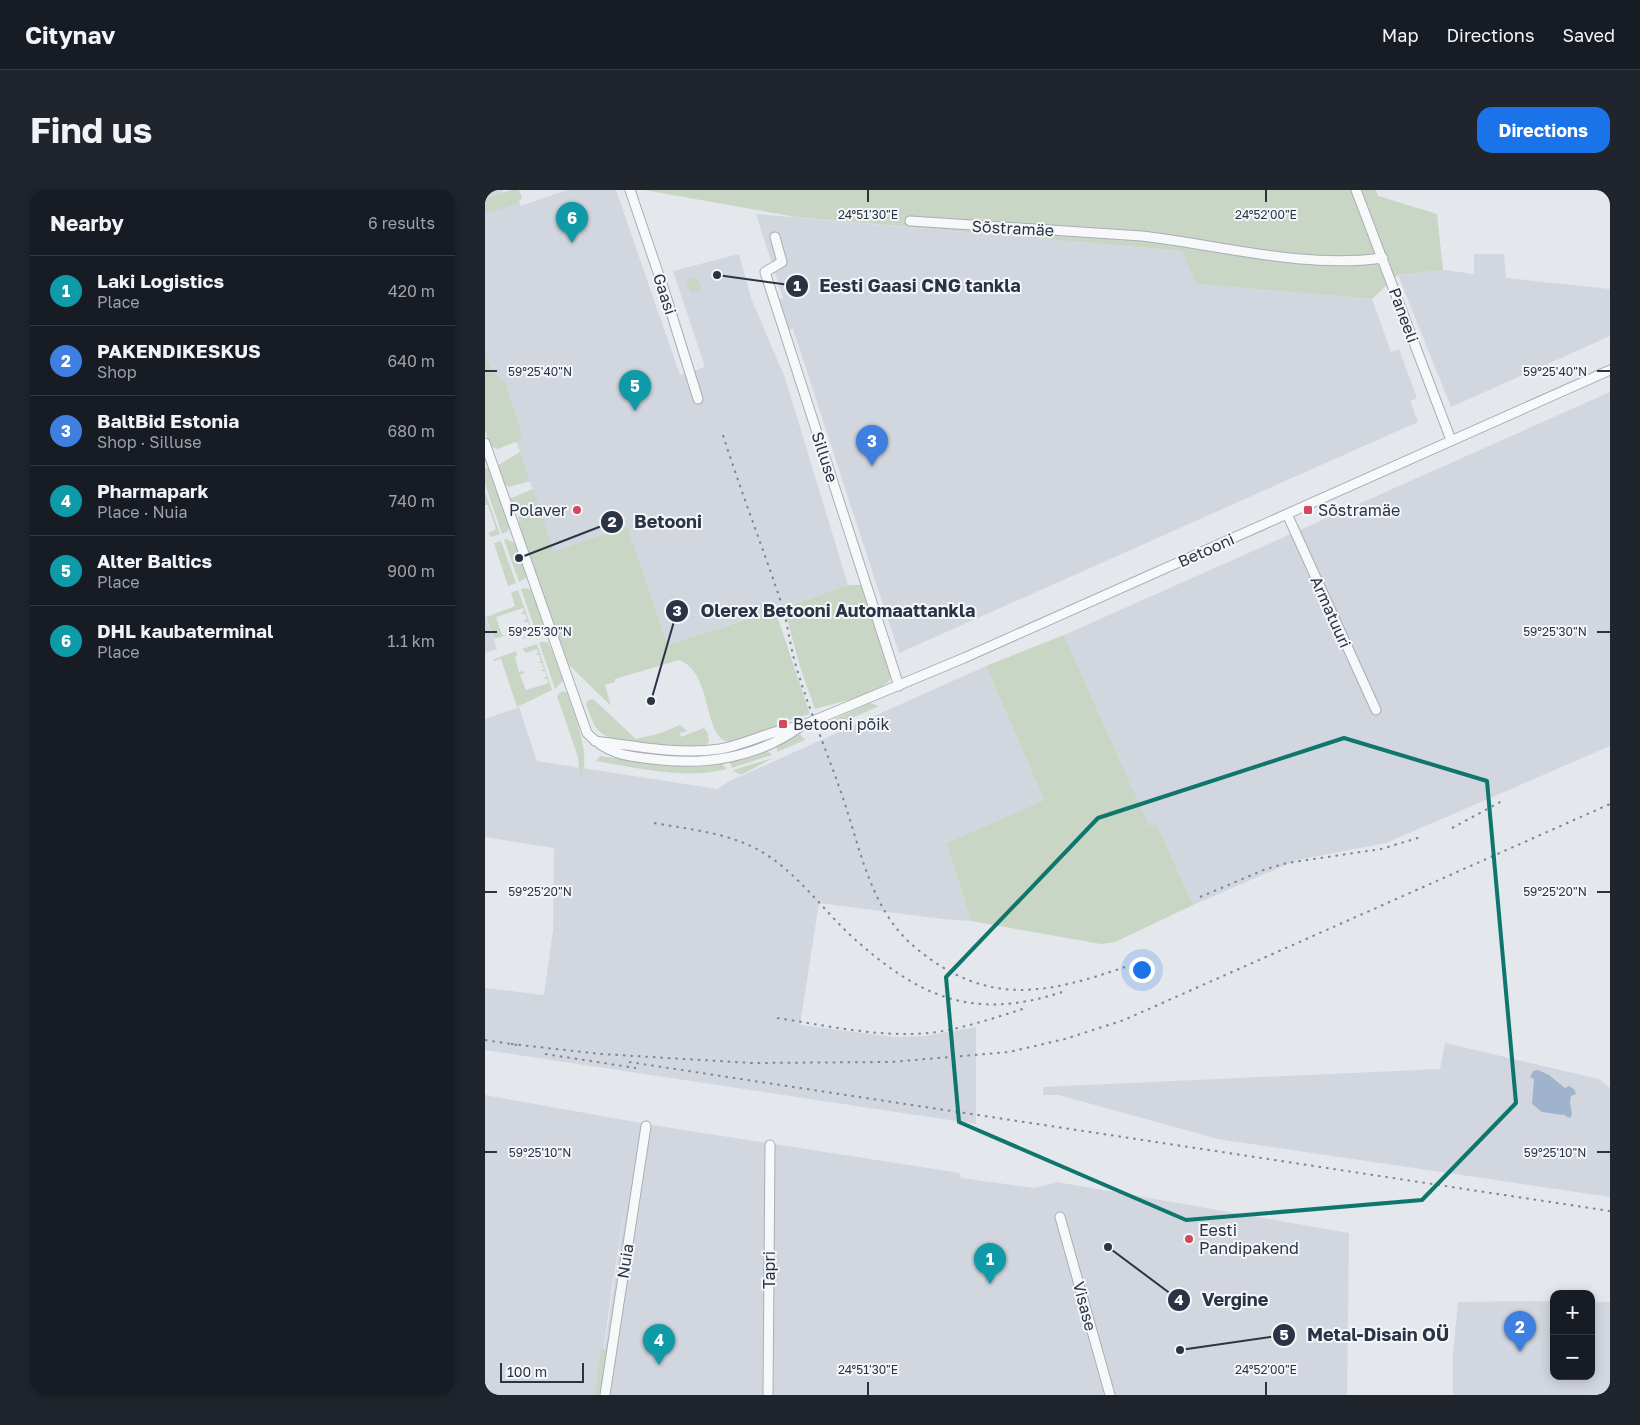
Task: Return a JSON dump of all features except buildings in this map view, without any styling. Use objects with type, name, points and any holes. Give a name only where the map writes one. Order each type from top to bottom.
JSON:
[{"type":"street","name":"Gaasi","points":[[630,190],[698,399]]},
{"type":"street","name":"Paneeli","points":[[1356,190],[1451,440]]},
{"type":"street","name":"Sõstramäe","points":[[910,221],[1141,236],[1179,240],[1228,251],[1273,257],[1366,260],[1383,258]]},
{"type":"street","name":"Silluse","points":[[775,237],[782,262],[765,272],[899,686]]},
{"type":"street","name":"Betooni","points":[[485,443],[587,733],[595,741],[614,753],[666,761],[705,761],[743,754],[785,738],[801,726],[899,686],[1610,370]]},
{"type":"street","name":"Armatuuri","points":[[1287,514],[1376,710]]},
{"type":"street","name":"Nuia","points":[[605,1395],[646,1126]]},
{"type":"street","name":"Tapri","points":[[768,1395],[770,1145]]},
{"type":"street","name":"Visase","points":[[1060,1217],[1110,1395]]},
{"type":"highlighted area","points":[[1344,738],[1487,781],[1516,1103],[1422,1200],[1186,1220],[959,1122],[946,977],[1098,818]]},
{"type":"shaded area","points":[[485,190],[502,190],[503,193],[485,199]]},
{"type":"shaded area","points":[[567,190],[616,190],[680,375],[705,367],[673,271],[739,254],[751,298],[785,378],[848,585],[668,645],[627,526],[554,551],[485,351],[485,210],[518,198],[521,206]]},
{"type":"shaded area","points":[[756,214],[1182,251],[1197,284],[1372,299],[1391,352],[1399,349],[1417,398],[1410,401],[1418,422],[899,653],[793,329],[788,330],[778,300],[783,298]]},
{"type":"shaded area","points":[[1474,254],[1504,254],[1506,278],[1610,289],[1610,336],[1451,407],[1398,275],[1443,270],[1474,274]]},
{"type":"shaded area","points":[[1610,392],[1610,746],[1386,843],[1297,860],[1193,905],[1157,824],[1149,827],[1064,635]]},
{"type":"shaded area","points":[[485,616],[497,649],[485,653]]},
{"type":"shaded area","points":[[986,666],[1044,800],[946,843],[971,921],[819,903],[800,1025],[894,1037],[925,1036],[976,1027],[976,1124],[485,1050],[485,988],[544,995],[553,930],[554,848],[485,837],[485,719],[519,707],[537,761],[717,789],[730,781]]},
{"type":"shaded area","points":[[1445,1043],[1599,1079],[1610,1088],[1610,1197],[1218,1139],[1059,1095],[1043,1095],[1043,1087],[1440,1069]]},
{"type":"shaded area","points":[[485,1095],[652,1125],[960,1173],[961,1178],[1035,1188],[1057,1182],[1349,1233],[1347,1395],[485,1395]],"holes":[[[626,1200],[604,1353],[612,1287]]]},
{"type":"shaded area","points":[[1550,1301],[1550,1380],[1595,1380],[1595,1302],[1610,1302],[1610,1395],[1453,1395],[1453,1354],[1458,1302]]},
{"type":"green space","points":[[511,190],[519,190],[522,198],[516,204],[485,214],[485,199]]},
{"type":"green space","points":[[644,190],[1376,190],[1378,196],[1437,214],[1443,270],[1398,275],[1372,299],[1196,284],[1182,251],[796,217]]},
{"type":"green space","points":[[693,277],[697,278],[702,290],[691,293],[686,281]]},
{"type":"green space","points":[[485,351],[492,371],[506,384],[522,435],[521,440],[497,449],[490,446],[485,430]]},
{"type":"green space","points":[[520,452],[530,481],[509,487],[503,483],[497,466]]},
{"type":"green space","points":[[490,467],[510,525],[508,531],[502,534],[485,484],[485,468]]},
{"type":"green space","points":[[533,489],[554,551],[627,526],[668,645],[775,610],[810,714],[779,723],[777,726],[744,740],[733,742],[723,740],[716,732],[711,720],[698,679],[690,667],[679,660],[615,679],[615,682],[605,685],[611,706],[569,665],[520,534],[518,510],[514,509],[509,499]]},
{"type":"green space","points":[[485,492],[500,534],[491,537],[488,533],[496,529],[488,505],[485,505]]},
{"type":"green space","points":[[504,540],[515,543],[518,549],[517,561],[522,563],[527,575],[526,578],[519,582]]},
{"type":"green space","points":[[501,541],[516,583],[508,586],[494,543]]},
{"type":"green space","points":[[848,585],[862,585],[890,672],[890,680],[875,691],[865,695],[815,709],[800,667],[784,607]]},
{"type":"green space","points":[[527,588],[532,590],[541,614],[542,626],[541,631],[537,635],[521,589]]},
{"type":"green space","points":[[518,590],[534,635],[523,639],[523,637],[532,633],[531,629],[526,630],[530,627],[528,622],[523,622],[527,619],[525,614],[521,614],[524,611],[523,608],[496,617],[502,635],[507,635],[494,639],[486,617],[515,606],[511,593]]},
{"type":"green space","points":[[1064,635],[1149,826],[1157,824],[1193,905],[1115,942],[1101,944],[971,921],[946,843],[1044,800],[986,666]]},
{"type":"green space","points":[[539,642],[547,642],[551,648],[563,681],[555,689]]},
{"type":"green space","points":[[537,644],[552,690],[517,707],[501,659],[493,661],[516,651],[517,655],[515,657],[519,672],[524,671],[520,675],[526,690],[549,683],[547,679],[543,679],[547,676],[545,671],[540,671],[544,669],[542,663],[538,663],[541,661],[539,655],[535,655],[538,653],[537,649],[526,653],[522,649]]},
{"type":"green space","points":[[562,691],[567,693],[581,736],[584,760],[580,779],[578,757],[557,696]]},
{"type":"green space","points":[[593,699],[636,739],[661,733],[680,725],[687,731],[680,733],[681,737],[704,728],[708,733],[709,742],[703,747],[650,746],[609,737],[595,727],[592,720],[586,704],[588,700]]},
{"type":"green space","points":[[870,703],[879,706],[821,732],[819,726]]},
{"type":"green space","points":[[800,734],[805,740],[777,752],[777,745]]},
{"type":"green space","points":[[618,748],[718,754],[719,756],[676,759]]},
{"type":"green space","points":[[767,750],[772,755],[732,768],[730,763],[732,761]]},
{"type":"green space","points":[[600,756],[660,764],[721,763],[727,769],[695,773],[662,772],[596,761]]},
{"type":"green space","points":[[773,758],[743,774],[738,774],[733,770]]},
{"type":"green space","points":[[601,1349],[607,1350],[600,1395],[595,1395]]},
{"type":"water","points":[[1538,1070],[1549,1075],[1565,1088],[1569,1086],[1574,1089],[1576,1094],[1571,1096],[1572,1115],[1570,1118],[1564,1115],[1565,1113],[1563,1115],[1542,1112],[1532,1104],[1534,1079],[1530,1077],[1533,1071]]},
{"type":"railway","points":[[723,435],[782,605],[794,658],[843,798],[869,880],[878,899],[901,934],[917,949],[943,968],[968,980],[993,987],[1018,990],[1043,988],[1069,984],[1125,967]]},
{"type":"railway","points":[[1452,828],[1504,800]]},
{"type":"railway","points":[[511,1044],[601,1054],[752,1063],[891,1062],[1009,1052],[1065,1039],[1124,1020],[1610,804]]},
{"type":"railway","points":[[654,823],[727,837],[767,855],[790,873],[849,934],[874,956],[922,988],[947,998],[973,1003],[1000,1004],[1030,1001],[1062,992]]},
{"type":"railway","points":[[1200,897],[1266,869],[1287,863],[1381,849],[1421,837]]},
{"type":"railway","points":[[777,1018],[857,1031],[917,1034],[937,1032],[982,1022],[1026,1008]]},
{"type":"railway","points":[[485,1040],[517,1045]]},
{"type":"railway","points":[[545,1054],[636,1068]]},
{"type":"railway","points":[[629,1062],[1610,1211]]},
{"type":"place","name":"DHL kaubaterminal","points":[[572,243]]},
{"type":"place","name":"Eesti Gaasi CNG tankla","points":[[717,275]]},
{"type":"place","name":"Alter Baltics","points":[[635,411]]},
{"type":"place","name":"BaltBid Estonia","points":[[872,466]]},
{"type":"place","name":"Polaver","points":[[577,510]]},
{"type":"place","name":"Sõstramäe","points":[[1308,510]]},
{"type":"place","name":"Betooni","points":[[519,558]]},
{"type":"place","name":"Olerex Betooni Automaattankla","points":[[651,701]]},
{"type":"place","name":"Betooni põik","points":[[783,724]]},
{"type":"place","name":"Eesti Pandipakend","points":[[1189,1239]]},
{"type":"place","name":"Vergine","points":[[1108,1247]]},
{"type":"place","name":"Laki Logistics","points":[[990,1284]]},
{"type":"place","name":"Metal-Disain OÜ","points":[[1180,1350]]},
{"type":"place","name":"PAKENDIKESKUS","points":[[1520,1352]]},
{"type":"place","name":"Pharmapark","points":[[659,1365]]}]
